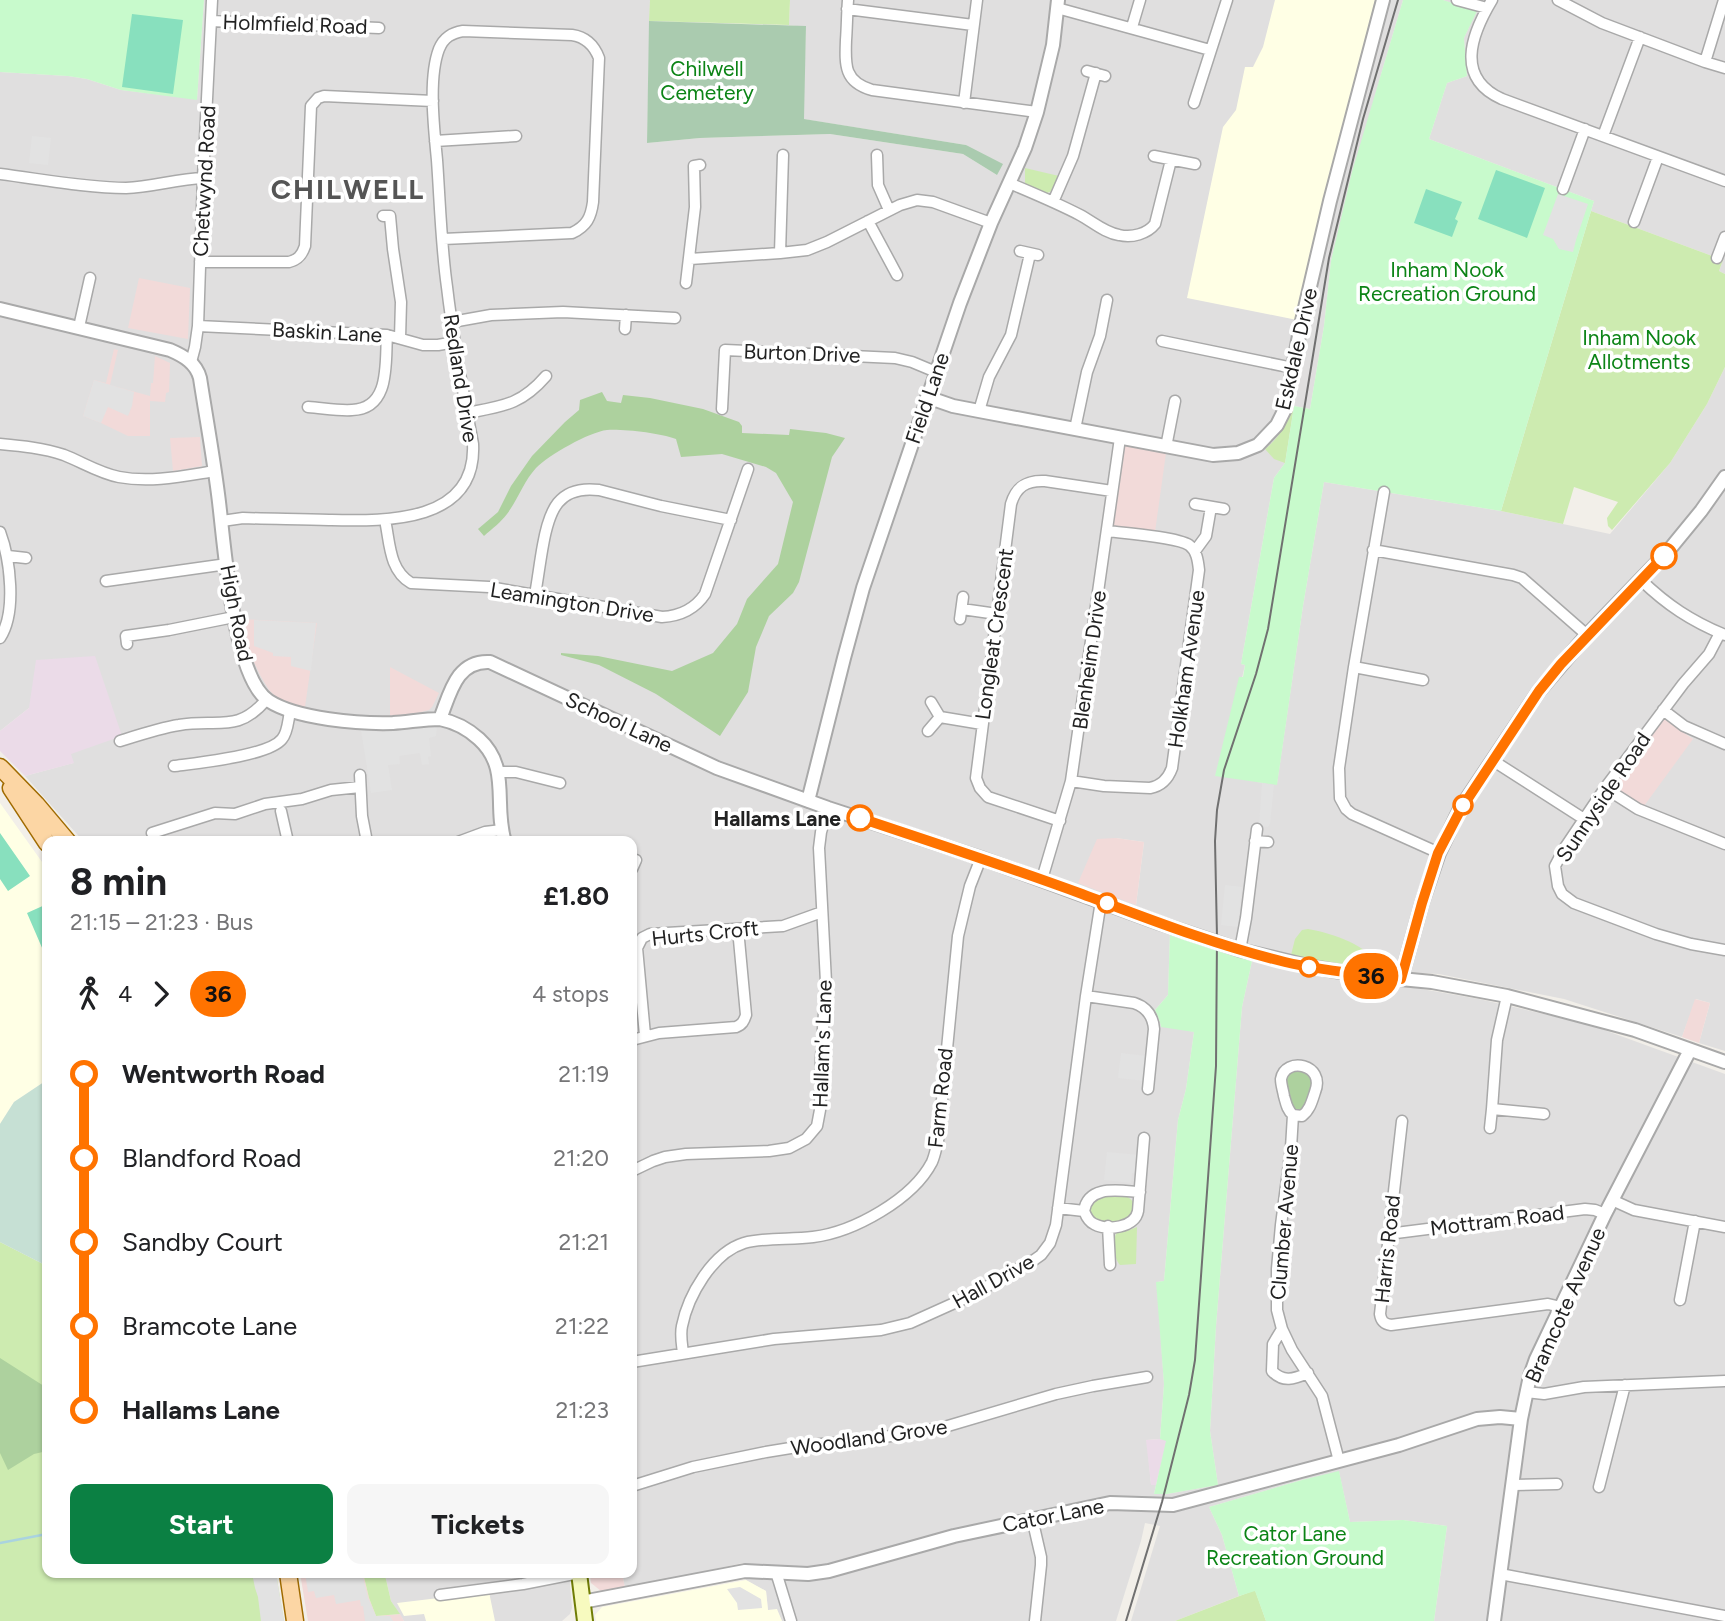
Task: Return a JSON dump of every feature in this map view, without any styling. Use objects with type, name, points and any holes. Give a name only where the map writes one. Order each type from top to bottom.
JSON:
[{"type":"main road","points":[[0,770],[36,804],[63,836]]},
{"type":"main road","points":[[0,770],[42,836]]},
{"type":"main road","points":[[289,1578],[295,1621]]},
{"type":"main road","points":[[580,1578],[585,1621]]},
{"type":"street","name":"Chetwynd Road","points":[[191,362],[198,326],[212,0]]},
{"type":"street","points":[[964,103],[977,0]]},
{"type":"street","points":[[1132,27],[1140,0]]},
{"type":"street","points":[[1194,103],[1227,0]]},
{"type":"street","name":"Eskdale Drive","points":[[928,397],[953,406],[1213,455],[1238,453],[1258,445],[1282,416],[1330,201],[1383,0]]},
{"type":"street","points":[[1457,0],[1490,4],[1475,36],[1471,60],[1476,79],[1491,94],[1725,181]]},
{"type":"street","points":[[1558,0],[1602,23],[1725,68]]},
{"type":"street","points":[[1705,62],[1724,0]]},
{"type":"street","points":[[973,26],[848,4],[845,63],[856,82],[872,90],[1037,113]]},
{"type":"street","points":[[1057,4],[1210,50]]},
{"type":"street","name":"Field Lane","points":[[808,801],[863,588],[936,372],[991,223],[1025,148],[1037,113],[1053,45],[1057,4]]},
{"type":"street","name":"Holmfield Road","points":[[211,21],[379,28]]},
{"type":"street","name":"Redland Drive","points":[[222,521],[234,518],[385,520],[416,515],[437,507],[464,483],[471,468],[473,454],[446,285],[433,102],[440,47],[446,37],[456,32],[577,36],[590,43],[598,58],[593,202],[588,222],[572,233],[443,239]]},
{"type":"street","points":[[1603,136],[1640,37]]},
{"type":"street","points":[[1053,202],[1073,156],[1096,73]]},
{"type":"street","points":[[200,262],[289,261],[299,258],[305,246],[312,106],[318,97],[433,102]]},
{"type":"street","points":[[1563,189],[1585,130]]},
{"type":"street","points":[[435,141],[516,136]]},
{"type":"street","points":[[780,253],[783,155]]},
{"type":"street","points":[[877,155],[883,166],[878,185],[888,211]]},
{"type":"street","points":[[1154,156],[1195,164]]},
{"type":"street","points":[[1634,222],[1658,157]]},
{"type":"street","points":[[1009,183],[1053,202],[1107,231],[1132,236],[1148,231],[1155,224],[1171,160]]},
{"type":"street","points":[[687,283],[695,207],[694,166],[700,165]]},
{"type":"street","points":[[0,174],[126,188],[203,178]]},
{"type":"street","points":[[782,179],[795,180]]},
{"type":"street","points":[[690,259],[780,253],[812,248],[912,201],[926,201],[991,223]]},
{"type":"street","points":[[383,216],[390,216],[401,302],[400,338]]},
{"type":"street","points":[[868,221],[897,275]]},
{"type":"street","points":[[1717,258],[1725,237]]},
{"type":"street","points":[[979,411],[989,377],[1011,335],[1029,254]]},
{"type":"street","points":[[880,270],[891,264]]},
{"type":"street","points":[[79,327],[90,278]]},
{"type":"street","points":[[1075,429],[1107,300]]},
{"type":"street","points":[[0,309],[170,350],[191,362]]},
{"type":"street","points":[[452,322],[522,312],[675,318]]},
{"type":"street","points":[[625,329],[626,315]]},
{"type":"street","name":"Baskin Lane","points":[[198,326],[387,335],[430,345],[456,342]]},
{"type":"street","points":[[309,407],[355,410],[372,402],[380,394],[384,384],[387,335]]},
{"type":"street","points":[[1162,341],[1293,368]]},
{"type":"street","name":"Burton Drive","points":[[722,409],[725,350],[895,358],[936,372]]},
{"type":"street","name":"High Road","points":[[191,362],[200,378],[239,645],[255,685],[266,700]]},
{"type":"street","points":[[467,413],[515,402],[537,387],[546,376]]},
{"type":"street","points":[[530,378],[537,387]]},
{"type":"street","points":[[1167,447],[1175,401]]},
{"type":"street","name":"Blenheim Drive","points":[[1042,879],[1071,781],[1120,438]]},
{"type":"street","points":[[0,444],[48,450],[119,477],[159,479],[215,471]]},
{"type":"street","name":"Leamington Drive","points":[[385,520],[394,565],[411,583],[489,587],[662,617],[695,606],[705,593],[748,470]]},
{"type":"street","points":[[1401,979],[1438,853],[1461,809],[1492,760],[1539,691],[1587,635],[1692,523],[1725,477]]},
{"type":"street","name":"Longleat Crescent","points":[[1060,821],[993,800],[984,793],[975,773],[1011,504],[1020,487],[1029,482],[1112,491]]},
{"type":"street","points":[[535,595],[548,519],[559,500],[570,493],[588,489],[599,490],[731,520]]},
{"type":"street","points":[[1384,492],[1339,768],[1340,798],[1346,808],[1358,818],[1438,853]]},
{"type":"street","points":[[1195,504],[1224,509]]},
{"type":"street","points":[[1107,531],[1177,540],[1195,551],[1206,536],[1211,507]]},
{"type":"street","points":[[0,531],[8,556],[9,600],[6,627],[0,638]]},
{"type":"street","points":[[1373,550],[1522,578],[1587,635]]},
{"type":"street","name":"Holkham Avenue","points":[[1071,781],[1150,788],[1162,783],[1170,774],[1199,570],[1195,551]]},
{"type":"street","points":[[8,556],[26,558]]},
{"type":"street","points":[[106,581],[227,564]]},
{"type":"street","points":[[1641,580],[1686,617],[1722,634]]},
{"type":"street","points":[[963,597],[961,614],[997,614]]},
{"type":"street","points":[[127,644],[126,636],[234,617]]},
{"type":"street","name":"Sunnyside Road","points":[[1722,634],[1605,788],[1564,849],[1556,866],[1558,886],[1567,899],[1574,903],[1656,934],[1725,950]]},
{"type":"street","name":"School Lane","points":[[440,719],[458,675],[468,666],[490,662],[717,768],[1240,950],[1312,967],[1459,986],[1507,996],[1612,1024],[1725,1062]]},
{"type":"street","points":[[1354,667],[1423,680]]},
{"type":"street","points":[[120,741],[131,732],[181,724],[237,722],[251,715],[266,700],[290,712],[311,716],[381,723],[440,719],[458,724],[476,736],[490,751],[498,772],[503,836],[485,832],[474,836]]},
{"type":"street","points":[[931,702],[940,717],[982,724]]},
{"type":"street","points":[[1663,710],[1685,726],[1725,744]]},
{"type":"street","points":[[174,766],[219,760],[273,747],[284,737],[290,712]]},
{"type":"street","points":[[928,731],[940,717]]},
{"type":"street","points":[[1492,760],[1584,819]]},
{"type":"street","points":[[196,763],[198,776]]},
{"type":"street","points":[[498,772],[516,772],[560,783]]},
{"type":"street","points":[[360,775],[366,836]]},
{"type":"street","points":[[152,833],[215,813],[235,814],[265,804],[302,799],[331,790],[360,787]]},
{"type":"street","points":[[1605,788],[1638,809],[1725,844]]},
{"type":"street","points":[[254,808],[258,818]]},
{"type":"street","name":"Hallam's Lane","points":[[637,1169],[665,1157],[780,1150],[795,1146],[812,1133],[819,1120],[826,982],[819,848],[828,808]]},
{"type":"street","points":[[281,811],[287,836]]},
{"type":"street","points":[[1240,950],[1257,829]]},
{"type":"street","points":[[1255,841],[1268,842]]},
{"type":"street","name":"Farm Road","points":[[683,1353],[682,1327],[694,1291],[709,1269],[727,1253],[744,1243],[816,1237],[854,1226],[875,1215],[905,1193],[919,1180],[932,1161],[938,1141],[958,936],[970,887],[981,858]]},
{"type":"street","name":"Hall Drive","points":[[637,1361],[797,1336],[881,1330],[910,1323],[970,1296],[1034,1261],[1050,1243],[1056,1226],[1101,901]]},
{"type":"street","name":"Hurts Croft","points":[[645,1035],[637,948],[642,938],[650,934],[783,926],[821,912]]},
{"type":"street","points":[[637,1038],[645,1035],[736,1027],[745,1020],[738,929]]},
{"type":"street","points":[[1086,996],[1134,1003],[1149,1013],[1154,1029],[1148,1089]]},
{"type":"street","points":[[1490,1128],[1497,1040],[1507,996]]},
{"type":"street","name":"Bramcote Avenue","points":[[1494,1621],[1521,1419],[1536,1359],[1605,1214],[1690,1050]]},
{"type":"street","name":"Clumber Avenue","points":[[1293,1115],[1302,1116],[1308,1111],[1318,1085],[1316,1076],[1304,1067],[1288,1068],[1282,1078],[1288,1109],[1293,1115],[1280,1225],[1277,1310],[1282,1329],[1321,1396],[1339,1461]]},
{"type":"street","points":[[1492,1110],[1544,1114]]},
{"type":"street","points":[[1532,1113],[1532,1125]]},
{"type":"street","name":"Harris Road","points":[[1402,1121],[1380,1318],[1387,1324],[1548,1304],[1561,1307]]},
{"type":"street","points":[[1140,1192],[1097,1193],[1087,1200],[1084,1211],[1093,1224],[1126,1226],[1135,1220],[1138,1216],[1140,1192],[1144,1138]]},
{"type":"street","points":[[1612,1200],[1634,1210],[1725,1227]]},
{"type":"street","points":[[1058,1208],[1084,1211]]},
{"type":"street","name":"Mottram Road","points":[[1388,1234],[1585,1209],[1605,1214]]},
{"type":"street","points":[[1680,1300],[1695,1221]]},
{"type":"street","points":[[1108,1226],[1110,1265]]},
{"type":"street","name":"Clumber Avenue","points":[[1282,1329],[1273,1343],[1272,1371],[1283,1379],[1297,1378],[1308,1373]]},
{"type":"street","name":"Woodland Grove","points":[[637,1484],[693,1467],[777,1450],[941,1428],[1056,1394],[1147,1377]]},
{"type":"street","points":[[1526,1392],[1544,1394],[1584,1387],[1725,1381]]},
{"type":"street","points":[[1599,1486],[1625,1385]]},
{"type":"street","name":"Cator Lane","points":[[582,1602],[732,1573],[752,1571],[808,1574],[830,1571],[954,1536],[1032,1518],[1110,1503],[1173,1504],[1399,1445],[1477,1419],[1521,1419]]},
{"type":"street","points":[[1512,1485],[1545,1480],[1557,1484]]},
{"type":"street","points":[[1032,1518],[1041,1557],[1035,1621]]},
{"type":"street","points":[[776,1572],[791,1621]]},
{"type":"street","points":[[1500,1574],[1725,1616]]},
{"type":"street","points":[[440,1595],[554,1578]]},
{"type":"shaded area","points":[[204,0],[650,0],[647,143],[700,138],[830,134],[963,154],[997,175],[966,145],[803,119],[806,27],[789,25],[790,0],[1403,0],[1331,261],[1324,326],[1310,409],[1294,406],[1285,463],[1274,478],[1241,664],[1245,665],[1242,678],[1239,677],[1257,782],[1277,784],[1324,482],[1501,511],[1610,534],[1670,463],[1707,404],[1725,367],[1725,1051],[1699,1043],[1710,1003],[1696,999],[1682,1037],[1564,999],[1439,974],[1330,964],[1257,946],[1252,960],[1311,974],[1479,999],[1557,1017],[1596,1027],[1725,1074],[1725,1621],[1434,1621],[1447,1526],[1403,1520],[1350,1522],[1339,1472],[1209,1507],[1222,1535],[1239,1596],[1175,1621],[1131,1621],[1160,1526],[1145,1523],[1116,1621],[782,1621],[778,1613],[768,1610],[766,1591],[746,1580],[743,1563],[625,1588],[623,1578],[637,1578],[637,836],[79,836],[25,776],[73,763],[70,754],[29,708],[0,731],[0,72],[68,76],[121,90],[197,99]],"holes":[[[1661,717],[1693,739],[1612,785]],[[1116,838],[1144,842],[1136,905]],[[1170,932],[1252,961],[1242,1007],[1216,1326],[1210,1431],[1218,1485],[1154,1494],[1156,1485],[1151,1484],[1147,1440],[1160,1439],[1164,1384],[1157,1282],[1164,1281],[1178,1120],[1186,1089],[1194,1032],[1160,1022],[1155,1010],[1168,995]]]},
{"type":"shaded area","points":[[1275,0],[1375,0],[1321,211],[1297,320],[1187,298],[1223,127],[1236,110],[1245,67],[1253,67],[1263,47]]},
{"type":"shaded area","points":[[1443,0],[1725,0],[1725,274],[1719,271],[1723,260],[1591,211],[1594,201],[1429,139],[1447,83],[1467,76],[1464,38],[1476,12]]},
{"type":"shaded area","points":[[32,136],[51,138],[48,165],[29,163]]},
{"type":"shaded area","points":[[1558,194],[1588,204],[1573,252],[1559,249],[1553,239],[1543,235]]},
{"type":"shaded area","points":[[139,278],[190,288],[188,339],[128,328]]},
{"type":"shaded area","points":[[114,349],[118,350],[110,385],[150,396],[155,356],[170,363],[169,392],[166,393],[165,402],[150,401],[150,436],[128,436],[83,416],[94,380],[106,383]]},
{"type":"shaded area","points":[[94,380],[134,392],[128,416],[108,407],[101,423],[83,416]]},
{"type":"shaded area","points":[[200,437],[202,466],[173,471],[170,438]]},
{"type":"shaded area","points":[[1120,445],[1166,453],[1155,532],[1109,526]]},
{"type":"shaded area","points":[[241,619],[317,623],[305,707],[286,703],[269,690],[249,651]]},
{"type":"shaded area","points":[[254,620],[316,623],[311,671],[291,666],[291,657],[273,656],[273,653],[254,646]]},
{"type":"shaded area","points":[[95,656],[122,736],[71,754],[74,763],[25,776],[0,751],[0,731],[29,708],[36,660]]},
{"type":"shaded area","points":[[390,667],[439,693],[429,710],[390,716]]},
{"type":"shaded area","points":[[1661,717],[1693,739],[1644,806],[1612,785]]},
{"type":"shaded area","points":[[437,727],[436,736],[429,738],[429,764],[422,765],[420,753],[399,756],[400,764],[388,765],[392,790],[371,793],[361,730],[381,732]]},
{"type":"shaded area","points":[[1262,783],[1274,785],[1268,827],[1259,826]]},
{"type":"shaded area","points":[[0,803],[42,862],[42,1083],[14,1102],[0,1124]]},
{"type":"shaded area","points":[[1116,838],[1144,842],[1136,905],[1078,883],[1097,839]]},
{"type":"shaded area","points":[[1225,885],[1242,887],[1238,927],[1221,925]]},
{"type":"shaded area","points":[[1695,999],[1710,1003],[1699,1043],[1682,1037]]},
{"type":"shaded area","points":[[1121,1053],[1147,1056],[1144,1081],[1118,1078]]},
{"type":"shaded area","points":[[42,1083],[42,1263],[0,1242],[0,1124],[14,1102]]},
{"type":"shaded area","points":[[1107,1152],[1140,1155],[1138,1174],[1132,1173],[1131,1183],[1104,1180]]},
{"type":"shaded area","points":[[1146,1440],[1167,1440],[1156,1485],[1151,1485]]},
{"type":"shaded area","points":[[253,1578],[277,1578],[284,1621],[261,1621]]},
{"type":"shaded area","points":[[301,1578],[364,1578],[376,1616],[400,1614],[404,1621],[308,1621]]},
{"type":"shaded area","points":[[306,1578],[363,1578],[376,1616],[390,1616],[393,1621],[365,1621],[360,1600],[336,1604],[334,1595],[316,1598],[314,1591],[308,1592]]},
{"type":"shaded area","points":[[386,1578],[569,1578],[572,1608],[562,1621],[404,1621],[391,1601]]},
{"type":"shaded area","points":[[590,1578],[623,1578],[625,1588],[601,1591],[591,1583]]},
{"type":"shaded area","points":[[746,1580],[766,1591],[768,1610],[777,1609],[782,1621],[596,1621],[595,1615],[602,1607]]},
{"type":"shaded area","points":[[740,1587],[761,1599],[762,1608],[738,1610],[737,1603],[727,1589]]},
{"type":"shaded area","points":[[489,1592],[495,1621],[426,1621],[424,1614],[404,1616],[397,1603]]},
{"type":"green space","points":[[0,0],[204,0],[197,100],[121,90],[68,76],[0,72]]},
{"type":"green space","points":[[650,0],[790,0],[789,25],[649,21]]},
{"type":"green space","name":"Inham Nook Recreation Ground","points":[[1403,0],[1443,0],[1477,11],[1464,38],[1467,76],[1447,83],[1429,139],[1594,201],[1501,511],[1324,482],[1277,785],[1215,776],[1239,677],[1243,677],[1245,665],[1241,664],[1274,478],[1285,463],[1294,406],[1310,409],[1324,326],[1331,261],[1352,172]]},
{"type":"green space","points":[[132,14],[183,20],[173,94],[122,87]]},
{"type":"green space","name":"Chilwell Cemetery","points":[[649,21],[806,26],[804,119],[966,145],[1003,164],[997,175],[963,154],[830,134],[700,138],[647,143]]},
{"type":"green space","points":[[1025,168],[1059,176],[1054,190],[1045,194],[1025,184]]},
{"type":"green space","points":[[1496,170],[1545,188],[1527,238],[1478,219]]},
{"type":"green space","points":[[1426,189],[1462,202],[1452,237],[1414,223]]},
{"type":"green space","name":"Inham Nook Allotments","points":[[1591,211],[1723,260],[1719,271],[1725,274],[1725,367],[1707,404],[1670,463],[1612,530],[1608,526],[1607,518],[1618,502],[1574,487],[1563,524],[1501,511]]},
{"type":"green space","points":[[602,392],[607,401],[621,403],[623,395],[703,409],[739,422],[742,433],[789,435],[790,429],[845,438],[832,457],[799,582],[793,593],[769,616],[756,647],[748,692],[720,736],[656,694],[599,665],[561,653],[598,656],[672,671],[713,653],[737,624],[747,599],[778,564],[793,502],[776,473],[766,467],[722,454],[681,457],[676,439],[669,437],[607,430],[580,439],[542,463],[524,484],[502,520],[484,536],[478,529],[498,512],[511,486],[532,456],[579,410],[580,400]]},
{"type":"green space","points":[[1292,406],[1285,463],[1274,459],[1265,449],[1282,430]]},
{"type":"green space","points":[[0,833],[30,876],[8,891],[0,879]]},
{"type":"green space","points":[[42,906],[42,948],[27,913]]},
{"type":"green space","points":[[1302,930],[1335,936],[1362,949],[1374,961],[1373,970],[1291,955],[1295,939]]},
{"type":"green space","points":[[1170,932],[1252,961],[1242,1007],[1216,1326],[1210,1431],[1218,1485],[1154,1494],[1166,1441],[1160,1439],[1164,1384],[1156,1282],[1164,1281],[1178,1120],[1186,1089],[1194,1032],[1161,1027],[1155,1010],[1168,995]]},
{"type":"green space","points":[[1294,1071],[1309,1075],[1313,1083],[1305,1106],[1299,1111],[1292,1109],[1286,1088],[1287,1078]]},
{"type":"green space","points":[[1100,1194],[1129,1197],[1135,1205],[1133,1217],[1121,1222],[1098,1222],[1089,1208]]},
{"type":"green space","points":[[1137,1227],[1136,1264],[1120,1265],[1115,1253],[1115,1235],[1117,1232]]},
{"type":"green space","points":[[0,1242],[42,1263],[42,1578],[277,1578],[284,1621],[0,1621]]},
{"type":"green space","points":[[0,1358],[42,1385],[42,1452],[8,1470],[0,1453]]},
{"type":"green space","name":"Cator Lane Recreation Ground","points":[[1339,1471],[1350,1522],[1403,1520],[1447,1526],[1434,1621],[1266,1621],[1255,1591],[1239,1596],[1222,1535],[1209,1507]]},
{"type":"green space","points":[[364,1578],[386,1578],[391,1601],[400,1614],[376,1616]]},
{"type":"green space","points":[[1255,1590],[1266,1621],[1175,1621]]},
{"type":"waterway","points":[[0,1543],[42,1535]]},
{"type":"tram line","points":[[1126,1621],[1162,1502],[1195,1360],[1216,1066],[1217,810],[1224,770],[1268,629],[1329,258],[1363,119],[1398,0]]},
{"type":"bus line","name":"36","points":[[860,818],[1240,950],[1312,967],[1401,979],[1438,853],[1461,809],[1539,691],[1605,615],[1664,556]]},
{"type":"place","name":"Hallams Lane","points":[[860,818]]},
{"type":"district","name":"CHILWELL","points":[[348,189]]}]
